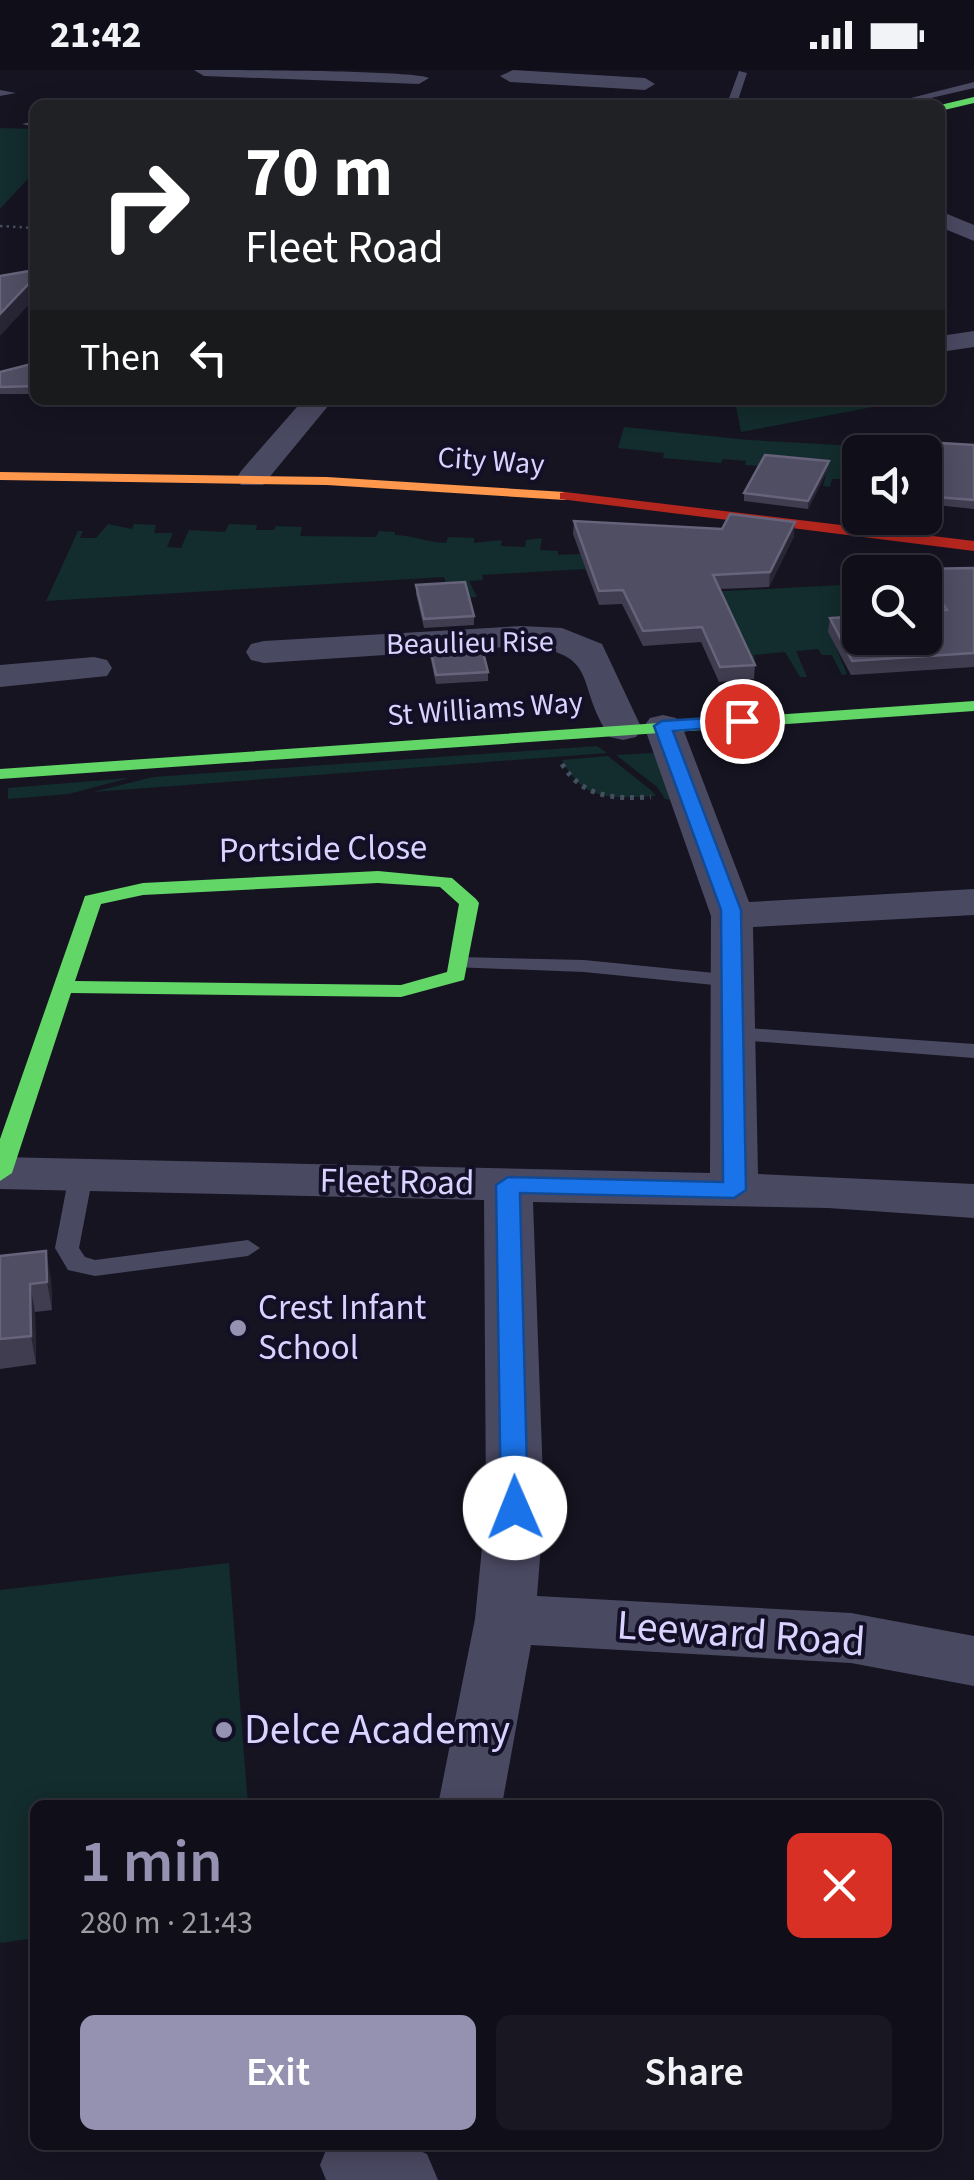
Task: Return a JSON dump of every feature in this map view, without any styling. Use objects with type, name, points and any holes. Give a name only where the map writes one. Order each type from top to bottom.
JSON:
[{"type":"street","points":[[204,70],[420,78]]},
{"type":"street","points":[[214,94],[233,70]]},
{"type":"street","points":[[510,76],[536,82],[650,91]]},
{"type":"street","points":[[945,107],[974,100]]},
{"type":"street","points":[[945,214],[974,234]]},
{"type":"street","points":[[945,343],[974,338]]},
{"type":"street","points":[[252,478],[315,405]]},
{"type":"street","name":"City Way","points":[[0,476],[252,478],[602,500],[974,546]]},
{"type":"street","name":"Beaulieu Rise","points":[[264,652],[509,637],[562,639],[589,652],[643,728],[715,862],[732,916],[734,1190]]},
{"type":"street","points":[[0,676],[94,668]]},
{"type":"street","name":"St Williams Way","points":[[0,774],[974,706]]},
{"type":"street","name":"Portside Close","points":[[0,1173],[92,900],[163,888],[378,876],[444,882],[469,903],[460,963]]},
{"type":"street","points":[[732,916],[974,902]]},
{"type":"street","points":[[62,987],[401,991],[457,976],[460,963]]},
{"type":"street","name":"Fleet Road","points":[[0,1173],[734,1190],[974,1201]]},
{"type":"street","points":[[471,1800],[505,1619],[515,1508],[508,1185]]},
{"type":"street","name":"Leeward Road","points":[[505,1619],[850,1638],[974,1661]]},
{"type":"lane","points":[[733,100],[742,73]]},
{"type":"lane","points":[[910,100],[974,85]]},
{"type":"lane","points":[[460,963],[584,966],[734,981]]},
{"type":"lane","points":[[734,1034],[974,1052]]},
{"type":"lane","points":[[81,1175],[67,1248],[77,1264],[96,1268],[248,1248]]},
{"type":"path","points":[[0,226],[30,228]]},
{"type":"path","points":[[560,758],[568,776],[604,799],[660,796]]},
{"type":"green space","points":[[0,128],[30,129],[30,176],[0,209]]},
{"type":"green space","points":[[736,405],[884,405],[741,432]]},
{"type":"green space","points":[[624,427],[842,445],[842,479],[832,479],[830,487],[823,486],[827,470],[745,465],[746,461],[723,459],[721,463],[663,458],[664,453],[618,448]]},
{"type":"green space","points":[[942,467],[962,491],[942,489]]},
{"type":"green space","points":[[108,524],[132,529],[134,524],[156,525],[154,533],[173,533],[167,547],[181,548],[189,530],[225,532],[229,524],[257,525],[256,530],[302,527],[300,536],[376,537],[379,531],[446,543],[448,537],[474,538],[474,543],[502,540],[501,546],[525,547],[526,540],[542,538],[540,550],[558,551],[558,555],[599,553],[689,593],[842,585],[842,639],[833,640],[847,674],[842,675],[832,655],[822,655],[818,649],[796,651],[807,677],[800,677],[785,652],[754,655],[756,666],[747,666],[703,642],[682,643],[676,631],[598,585],[592,586],[585,569],[482,575],[483,580],[469,581],[477,597],[451,598],[444,577],[46,601],[78,531],[83,531],[80,538],[96,538]]},
{"type":"green space","points":[[597,746],[607,753],[93,792],[153,777]]},
{"type":"green space","points":[[654,753],[672,800],[665,799],[657,787],[616,755]]},
{"type":"green space","points":[[608,756],[656,796],[614,797],[590,791],[562,760]]},
{"type":"green space","points":[[129,778],[69,794],[8,799],[8,788]]},
{"type":"green space","points":[[229,1563],[248,1800],[30,1800],[30,1939],[0,1943],[0,1590]]},
{"type":"building","points":[[30,271],[30,282],[0,314],[0,276]]},
{"type":"building","points":[[30,364],[30,386],[0,387],[0,372]]},
{"type":"building","points":[[942,443],[974,445],[974,500],[942,497]]},
{"type":"building","points":[[765,455],[829,461],[808,501],[744,493]]},
{"type":"building","points":[[730,514],[795,522],[770,572],[713,575],[755,665],[720,667],[702,627],[643,631],[623,590],[599,591],[574,521],[722,529]]},
{"type":"building","points":[[974,568],[974,653],[852,661],[849,655],[942,655],[942,610],[947,610],[942,602],[942,569]]},
{"type":"building","points":[[465,582],[474,616],[424,619],[416,585]]},
{"type":"building","points":[[842,617],[842,641],[830,618]]},
{"type":"building","points":[[481,644],[488,672],[436,675],[430,647]]},
{"type":"building","points":[[46,1251],[47,1282],[30,1284],[31,1336],[0,1339],[0,1256]]},
{"type":"traffic: fast","points":[[945,107],[974,100]]},
{"type":"traffic: fast","points":[[0,774],[974,706]]},
{"type":"traffic: fast","points":[[0,1173],[92,900],[143,889],[378,877],[445,882],[469,903],[457,976],[401,991],[63,987]]},
{"type":"traffic: slow","points":[[0,476],[327,481],[565,496]]},
{"type":"traffic: jam","points":[[565,496],[974,546]]},
{"type":"place","name":"Crest Infant School","points":[[238,1328]]},
{"type":"place","name":"Delce Academy","points":[[224,1730]]},
{"type":"route","points":[[515,1508],[508,1185],[734,1190],[731,910],[662,726],[742,721]]}]
